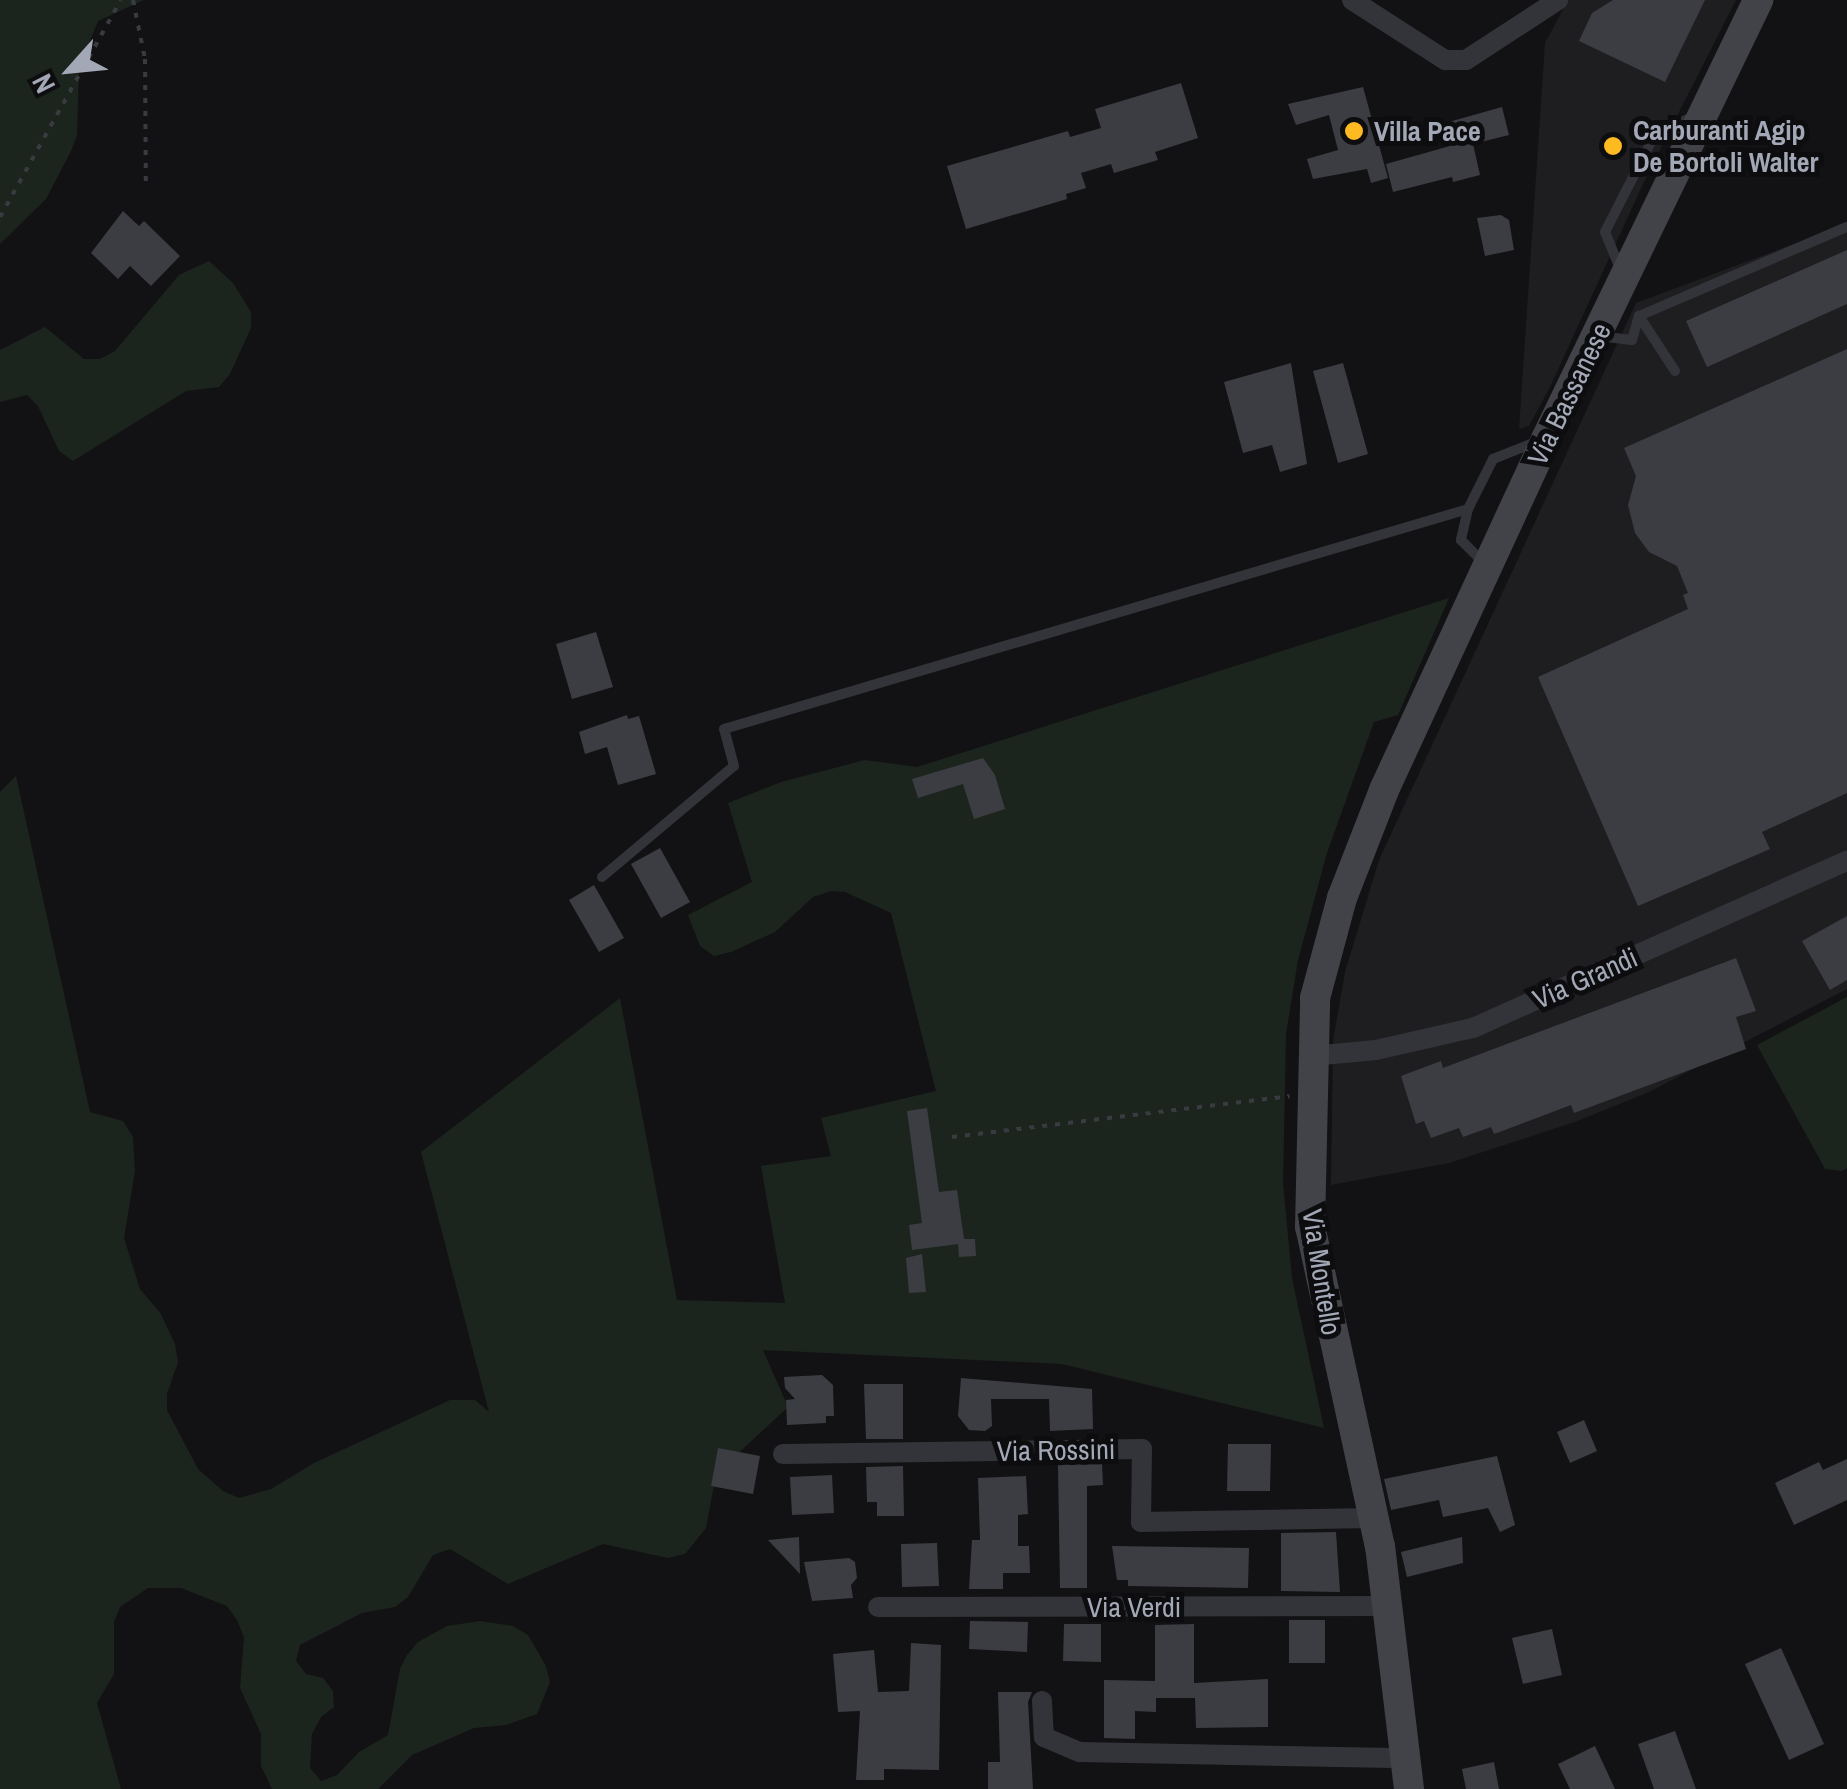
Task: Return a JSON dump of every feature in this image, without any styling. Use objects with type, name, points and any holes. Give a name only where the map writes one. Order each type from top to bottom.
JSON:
[{"type":"main road","name":"Via Bassanese","points":[[1384,790],[1546,439],[1758,0]]},
{"type":"main road","name":"Via Montello","points":[[1384,790],[1332,932],[1314,998],[1310,1227],[1374,1518],[1389,1606],[1408,1789]]},
{"type":"street","points":[[1352,0],[1445,60],[1466,60],[1558,0]]},
{"type":"street","name":"Via Grandi","points":[[1312,1056],[1376,1050],[1473,1028],[1847,860]]},
{"type":"street","name":"Via Rossini","points":[[784,1454],[1142,1449],[1141,1522],[1374,1518]]},
{"type":"street","name":"Via Verdi","points":[[878,1607],[1389,1606]]},
{"type":"street","points":[[1042,1701],[1044,1737],[1080,1752],[1406,1758]]},
{"type":"lane","points":[[1598,336],[1632,340],[1640,316],[1847,227]]},
{"type":"lane","points":[[1640,316],[1675,371]]},
{"type":"lane","points":[[1488,564],[1473,556],[1460,540],[1468,509],[1493,459],[1546,439]]},
{"type":"lane","points":[[602,877],[734,766],[724,729],[1468,509]]},
{"type":"path","points":[[0,217],[121,0]]},
{"type":"path","points":[[133,0],[145,59],[146,188]]},
{"type":"path","points":[[952,1136],[1311,1094]]},
{"type":"shaded area","points":[[0,0],[144,0],[98,21],[79,68],[77,135],[71,151],[46,199],[0,244]]},
{"type":"shaded area","points":[[1568,0],[1736,0],[1649,171],[1550,387],[1529,426],[1519,429],[1545,43]]},
{"type":"shaded area","points":[[1847,224],[1847,989],[1649,1092],[1575,1122],[1449,1163],[1331,1185],[1333,1041],[1345,972],[1379,860],[1636,303]]},
{"type":"shaded area","points":[[209,261],[233,283],[251,312],[251,328],[230,374],[219,387],[186,391],[73,461],[59,451],[38,406],[27,395],[0,402],[0,350],[45,327],[84,359],[100,359],[115,351],[179,275]]},
{"type":"shaded area","points":[[1449,598],[1398,715],[1374,722],[1327,853],[1298,960],[1286,1034],[1283,1183],[1292,1278],[1324,1428],[1062,1364],[763,1350],[788,1407],[716,1474],[706,1528],[685,1554],[668,1558],[603,1544],[508,1584],[450,1549],[433,1555],[408,1597],[395,1607],[362,1613],[300,1645],[296,1661],[306,1674],[323,1678],[333,1691],[334,1707],[321,1717],[312,1734],[310,1768],[321,1781],[337,1775],[359,1752],[388,1735],[400,1669],[407,1655],[418,1642],[447,1626],[480,1621],[513,1626],[528,1635],[546,1666],[550,1682],[537,1714],[506,1725],[474,1728],[412,1755],[378,1789],[272,1789],[261,1766],[261,1734],[240,1688],[244,1637],[237,1620],[227,1606],[181,1588],[148,1588],[120,1607],[114,1622],[114,1674],[97,1703],[121,1789],[0,1789],[0,792],[16,776],[90,1112],[123,1121],[133,1137],[135,1171],[124,1238],[140,1289],[161,1314],[175,1344],[178,1362],[167,1394],[167,1410],[198,1469],[223,1491],[239,1498],[271,1489],[314,1463],[450,1400],[475,1400],[489,1412],[421,1152],[620,998],[677,1300],[785,1303],[761,1166],[831,1156],[821,1118],[936,1091],[891,913],[845,892],[831,891],[813,897],[775,932],[731,952],[714,956],[700,946],[688,915],[752,882],[728,803],[781,782],[865,760],[917,767]]},
{"type":"shaded area","points":[[1847,997],[1847,1168],[1842,1171],[1825,1169],[1757,1045]]},
{"type":"building","points":[[1613,0],[1705,0],[1665,82],[1579,41],[1592,13]]},
{"type":"building","points":[[1181,83],[1198,138],[1155,152],[1158,160],[1114,173],[1111,164],[1081,173],[1086,188],[1066,194],[1067,199],[966,229],[947,166],[1068,131],[1070,137],[1101,128],[1095,109]]},
{"type":"building","name":"Villa Pace","points":[[1363,87],[1388,178],[1371,183],[1367,169],[1313,179],[1307,159],[1338,150],[1329,115],[1296,125],[1288,104]]},
{"type":"building","points":[[1502,107],[1509,135],[1473,144],[1480,175],[1453,182],[1452,177],[1393,192],[1386,164],[1450,146],[1445,123]]},
{"type":"building","points":[[123,211],[139,226],[144,221],[180,256],[151,286],[130,266],[118,279],[91,253]]},
{"type":"building","points":[[1501,215],[1509,220],[1514,250],[1485,256],[1477,218]]},
{"type":"building","points":[[1847,250],[1847,304],[1707,367],[1686,321]]},
{"type":"building","points":[[1847,349],[1847,793],[1762,832],[1770,849],[1638,906],[1538,677],[1688,609],[1683,595],[1688,593],[1677,566],[1649,552],[1635,533],[1628,505],[1636,476],[1624,448]]},
{"type":"building","points":[[1291,363],[1307,464],[1280,472],[1272,445],[1243,453],[1224,382]]},
{"type":"building","points":[[1343,363],[1368,454],[1338,463],[1313,371]]},
{"type":"building","points":[[596,632],[613,687],[572,699],[556,644]]},
{"type":"building","points":[[627,715],[628,719],[639,716],[656,774],[618,785],[607,747],[585,754],[579,732]]},
{"type":"building","points":[[983,758],[995,775],[1005,809],[974,819],[963,784],[918,798],[912,779]]},
{"type":"building","points":[[660,848],[690,902],[661,918],[631,864]]},
{"type":"building","points":[[594,885],[624,938],[599,952],[569,900]]},
{"type":"building","points":[[1847,916],[1847,980],[1830,990],[1802,941]]},
{"type":"building","points":[[1736,958],[1756,1011],[1736,1017],[1746,1049],[1574,1113],[1571,1105],[1494,1134],[1491,1127],[1463,1137],[1459,1128],[1431,1138],[1424,1121],[1416,1124],[1401,1076],[1441,1061],[1443,1068]]},
{"type":"building","points":[[927,1108],[939,1192],[957,1190],[964,1239],[975,1239],[976,1256],[959,1257],[958,1244],[912,1250],[909,1225],[922,1223],[907,1111]]},
{"type":"building","points":[[922,1254],[926,1292],[909,1293],[906,1258]]},
{"type":"building","points":[[822,1375],[833,1385],[834,1416],[826,1416],[826,1423],[787,1425],[786,1400],[795,1399],[785,1388],[784,1377]]},
{"type":"building","points":[[961,1378],[1092,1389],[1093,1429],[1050,1431],[1049,1399],[991,1399],[992,1426],[985,1431],[969,1430],[958,1416]]},
{"type":"building","points":[[864,1384],[903,1384],[903,1439],[866,1439]]},
{"type":"building","points":[[1584,1420],[1597,1451],[1570,1463],[1557,1432]]},
{"type":"building","points":[[1228,1444],[1271,1444],[1270,1491],[1227,1491]]},
{"type":"building","points":[[718,1448],[760,1456],[753,1494],[711,1486]]},
{"type":"building","points":[[1497,1456],[1515,1525],[1500,1532],[1488,1508],[1443,1517],[1439,1500],[1391,1510],[1384,1479]]},
{"type":"building","points":[[1847,1459],[1847,1500],[1794,1525],[1775,1483],[1819,1462],[1823,1470]]},
{"type":"building","points":[[1102,1464],[1103,1485],[1087,1486],[1087,1588],[1060,1588],[1058,1465]]},
{"type":"building","points":[[903,1466],[904,1516],[877,1516],[877,1502],[867,1502],[866,1467]]},
{"type":"building","points":[[832,1475],[834,1513],[792,1515],[790,1477]]},
{"type":"building","points":[[1026,1476],[1028,1514],[1018,1515],[1018,1546],[1029,1546],[1030,1573],[1003,1573],[1003,1589],[969,1589],[972,1540],[980,1540],[978,1478]]},
{"type":"building","points":[[1336,1532],[1340,1592],[1281,1591],[1281,1533]]},
{"type":"building","points":[[799,1537],[800,1574],[768,1540]]},
{"type":"building","points":[[1462,1537],[1463,1563],[1407,1577],[1401,1552]]},
{"type":"building","points":[[937,1543],[939,1586],[902,1587],[901,1544]]},
{"type":"building","points":[[1112,1546],[1249,1548],[1248,1588],[1128,1586],[1128,1580],[1117,1580]]},
{"type":"building","points":[[849,1558],[855,1562],[857,1578],[851,1585],[853,1598],[812,1601],[804,1562]]},
{"type":"building","points":[[1289,1620],[1325,1620],[1325,1663],[1289,1663]]},
{"type":"building","points":[[970,1621],[1028,1622],[1027,1652],[969,1649]]},
{"type":"building","points":[[1064,1624],[1101,1624],[1101,1662],[1063,1661]]},
{"type":"building","points":[[1194,1624],[1194,1683],[1268,1679],[1268,1727],[1196,1728],[1195,1698],[1156,1698],[1156,1712],[1135,1711],[1135,1739],[1104,1738],[1104,1680],[1155,1681],[1155,1625]]},
{"type":"building","points":[[1552,1629],[1562,1675],[1523,1684],[1512,1638]]},
{"type":"building","points":[[911,1643],[941,1645],[939,1770],[884,1769],[884,1780],[856,1780],[860,1711],[838,1712],[833,1654],[874,1650],[878,1692],[909,1691]]},
{"type":"building","points":[[1781,1648],[1824,1744],[1789,1760],[1745,1664]]},
{"type":"building","points":[[998,1692],[1032,1692],[1028,1702],[1033,1789],[988,1789],[988,1762],[1000,1762]]},
{"type":"building","points":[[1675,1731],[1696,1789],[1654,1789],[1638,1744]]},
{"type":"building","points":[[1595,1746],[1615,1789],[1570,1789],[1558,1764]]},
{"type":"building","points":[[1494,1762],[1499,1789],[1466,1789],[1462,1769]]},
{"type":"place","name":"Villa Pace","points":[[1354,131]]},
{"type":"place","name":"Carburanti Agip De Bortoli Walter","points":[[1613,146]]}]
